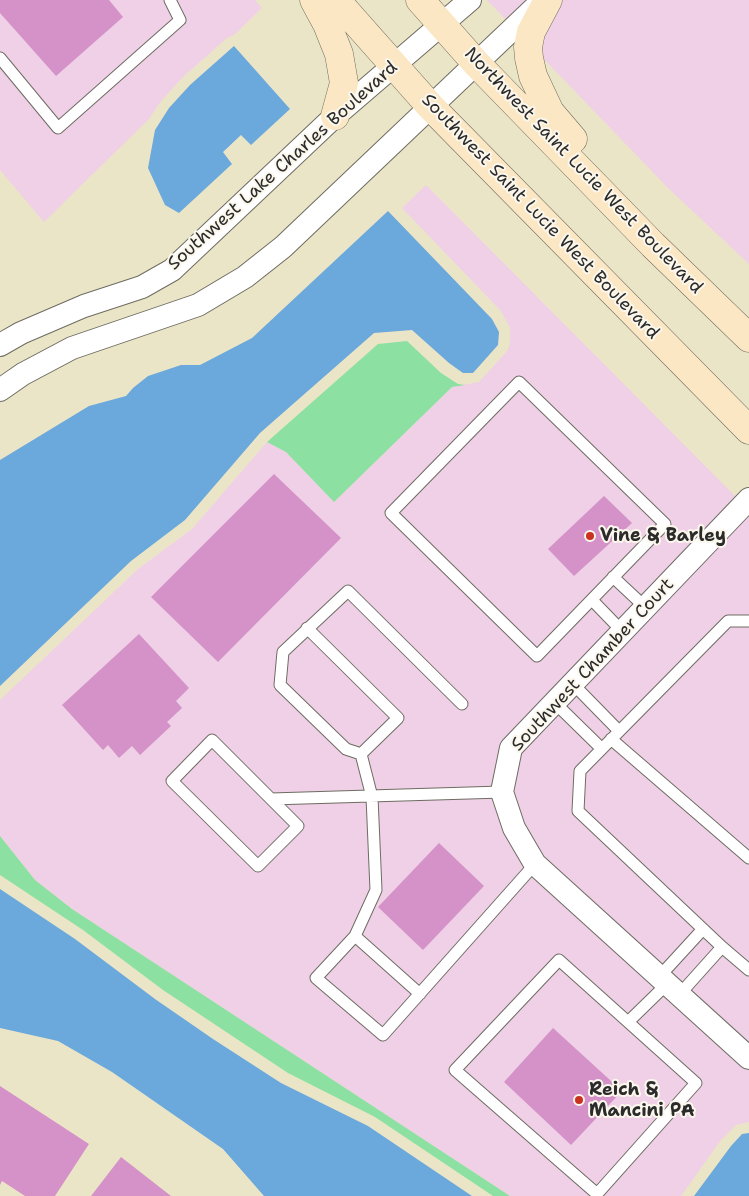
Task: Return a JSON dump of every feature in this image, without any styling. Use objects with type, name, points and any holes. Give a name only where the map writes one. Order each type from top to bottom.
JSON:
[{"type":"main road","points":[[314,0],[327,24],[339,54],[344,82],[335,116]]},
{"type":"main road","name":"Southwest Saint Lucie West Boulevard","points":[[336,0],[430,106],[749,430]]},
{"type":"main road","name":"Northwest Saint Lucie West Boulevard","points":[[420,0],[475,62],[682,273],[749,338]]},
{"type":"main road","points":[[548,0],[531,32],[528,47],[533,76],[541,96],[558,123],[650,220],[682,273]]},
{"type":"street","name":"Southwest Lake Charles Boulevard","points":[[0,345],[21,333],[84,306],[142,287],[172,270],[335,116],[470,0]]},
{"type":"street","points":[[0,390],[23,374],[72,348],[198,305],[245,277],[283,247],[475,62],[543,0]]},
{"type":"street","name":"Southwest Chamber Court","points":[[749,499],[511,748],[502,792],[514,828],[535,864],[749,1058]]},
{"type":"lane","points":[[0,58],[58,128],[180,20],[170,0]]},
{"type":"lane","points":[[519,382],[665,524],[613,577],[537,656],[391,513],[519,382]]},
{"type":"lane","points":[[613,577],[645,607]]},
{"type":"lane","points":[[361,754],[346,749],[280,686],[284,652],[348,590],[462,704]]},
{"type":"lane","points":[[592,600],[622,631]]},
{"type":"lane","points":[[749,621],[728,621],[580,771],[578,811],[722,947],[749,970]]},
{"type":"lane","points":[[307,628],[398,718],[361,754]]},
{"type":"lane","points":[[572,683],[615,735],[749,858]]},
{"type":"lane","points":[[554,702],[601,748]]},
{"type":"lane","points":[[271,799],[298,826],[258,866],[172,781],[212,740],[271,799],[502,792]]},
{"type":"lane","points":[[361,754],[372,797],[376,890],[355,936],[316,978],[383,1036],[535,864]]},
{"type":"lane","points":[[668,985],[703,929]]},
{"type":"lane","points":[[355,936],[420,994]]},
{"type":"lane","points":[[628,1022],[668,985],[722,947]]},
{"type":"lane","points":[[559,960],[628,1022],[696,1083],[596,1194],[455,1070],[559,960]]},
{"type":"shaded area","points":[[0,0],[255,0],[262,8],[234,35],[227,38],[183,77],[161,101],[149,119],[44,222],[0,170]]},
{"type":"shaded area","points":[[487,0],[749,0],[749,264],[668,188]]},
{"type":"shaded area","points":[[426,185],[749,510],[749,1122],[736,1125],[721,1140],[681,1196],[510,1196],[72,909],[35,880],[0,836],[0,700],[138,569],[192,529],[267,442],[286,452],[334,502],[452,387],[479,382],[507,351],[510,344],[510,328],[501,311],[402,208]]},
{"type":"green space","points":[[407,341],[441,373],[458,384],[465,385],[452,387],[334,502],[286,452],[267,442],[378,344]]},
{"type":"green space","points":[[0,836],[35,880],[72,909],[510,1196],[493,1196],[375,1117],[288,1073],[163,990],[83,930],[0,875]]},
{"type":"water","points":[[234,46],[290,109],[251,145],[241,135],[223,152],[232,164],[179,213],[165,205],[148,168],[155,130],[169,108],[190,85]]},
{"type":"water","points":[[388,211],[492,319],[499,332],[498,345],[473,373],[463,373],[412,330],[374,333],[260,433],[185,520],[131,561],[0,686],[0,460],[89,406],[126,396],[148,376],[181,365],[200,365],[252,338]]},
{"type":"water","points":[[0,889],[75,939],[155,999],[213,1039],[281,1083],[368,1126],[472,1196],[264,1196],[223,1149],[112,1072],[58,1041],[0,1028]]},
{"type":"water","points":[[749,1133],[749,1196],[694,1196],[731,1146],[742,1134]]},
{"type":"building","points":[[0,0],[109,0],[123,17],[56,76],[0,13]]},
{"type":"building","points":[[274,474],[341,538],[218,662],[151,597]]},
{"type":"building","name":"Vine & Barley","points":[[604,496],[632,523],[574,576],[548,549]]},
{"type":"building","points":[[139,634],[189,688],[176,701],[182,708],[167,722],[171,726],[140,755],[132,746],[119,758],[108,745],[103,750],[62,705]]},
{"type":"building","points":[[439,843],[484,886],[423,950],[378,907]]},
{"type":"building","points":[[553,1028],[622,1091],[571,1145],[504,1082]]},
{"type":"building","points":[[0,1086],[89,1144],[55,1196],[25,1196],[2,1181],[0,1185]]},
{"type":"building","points":[[121,1157],[171,1196],[91,1196]]},
{"type":"place","name":"Vine & Barley","points":[[590,536]]},
{"type":"place","name":"Reich & Mancini PA","points":[[579,1100]]}]
